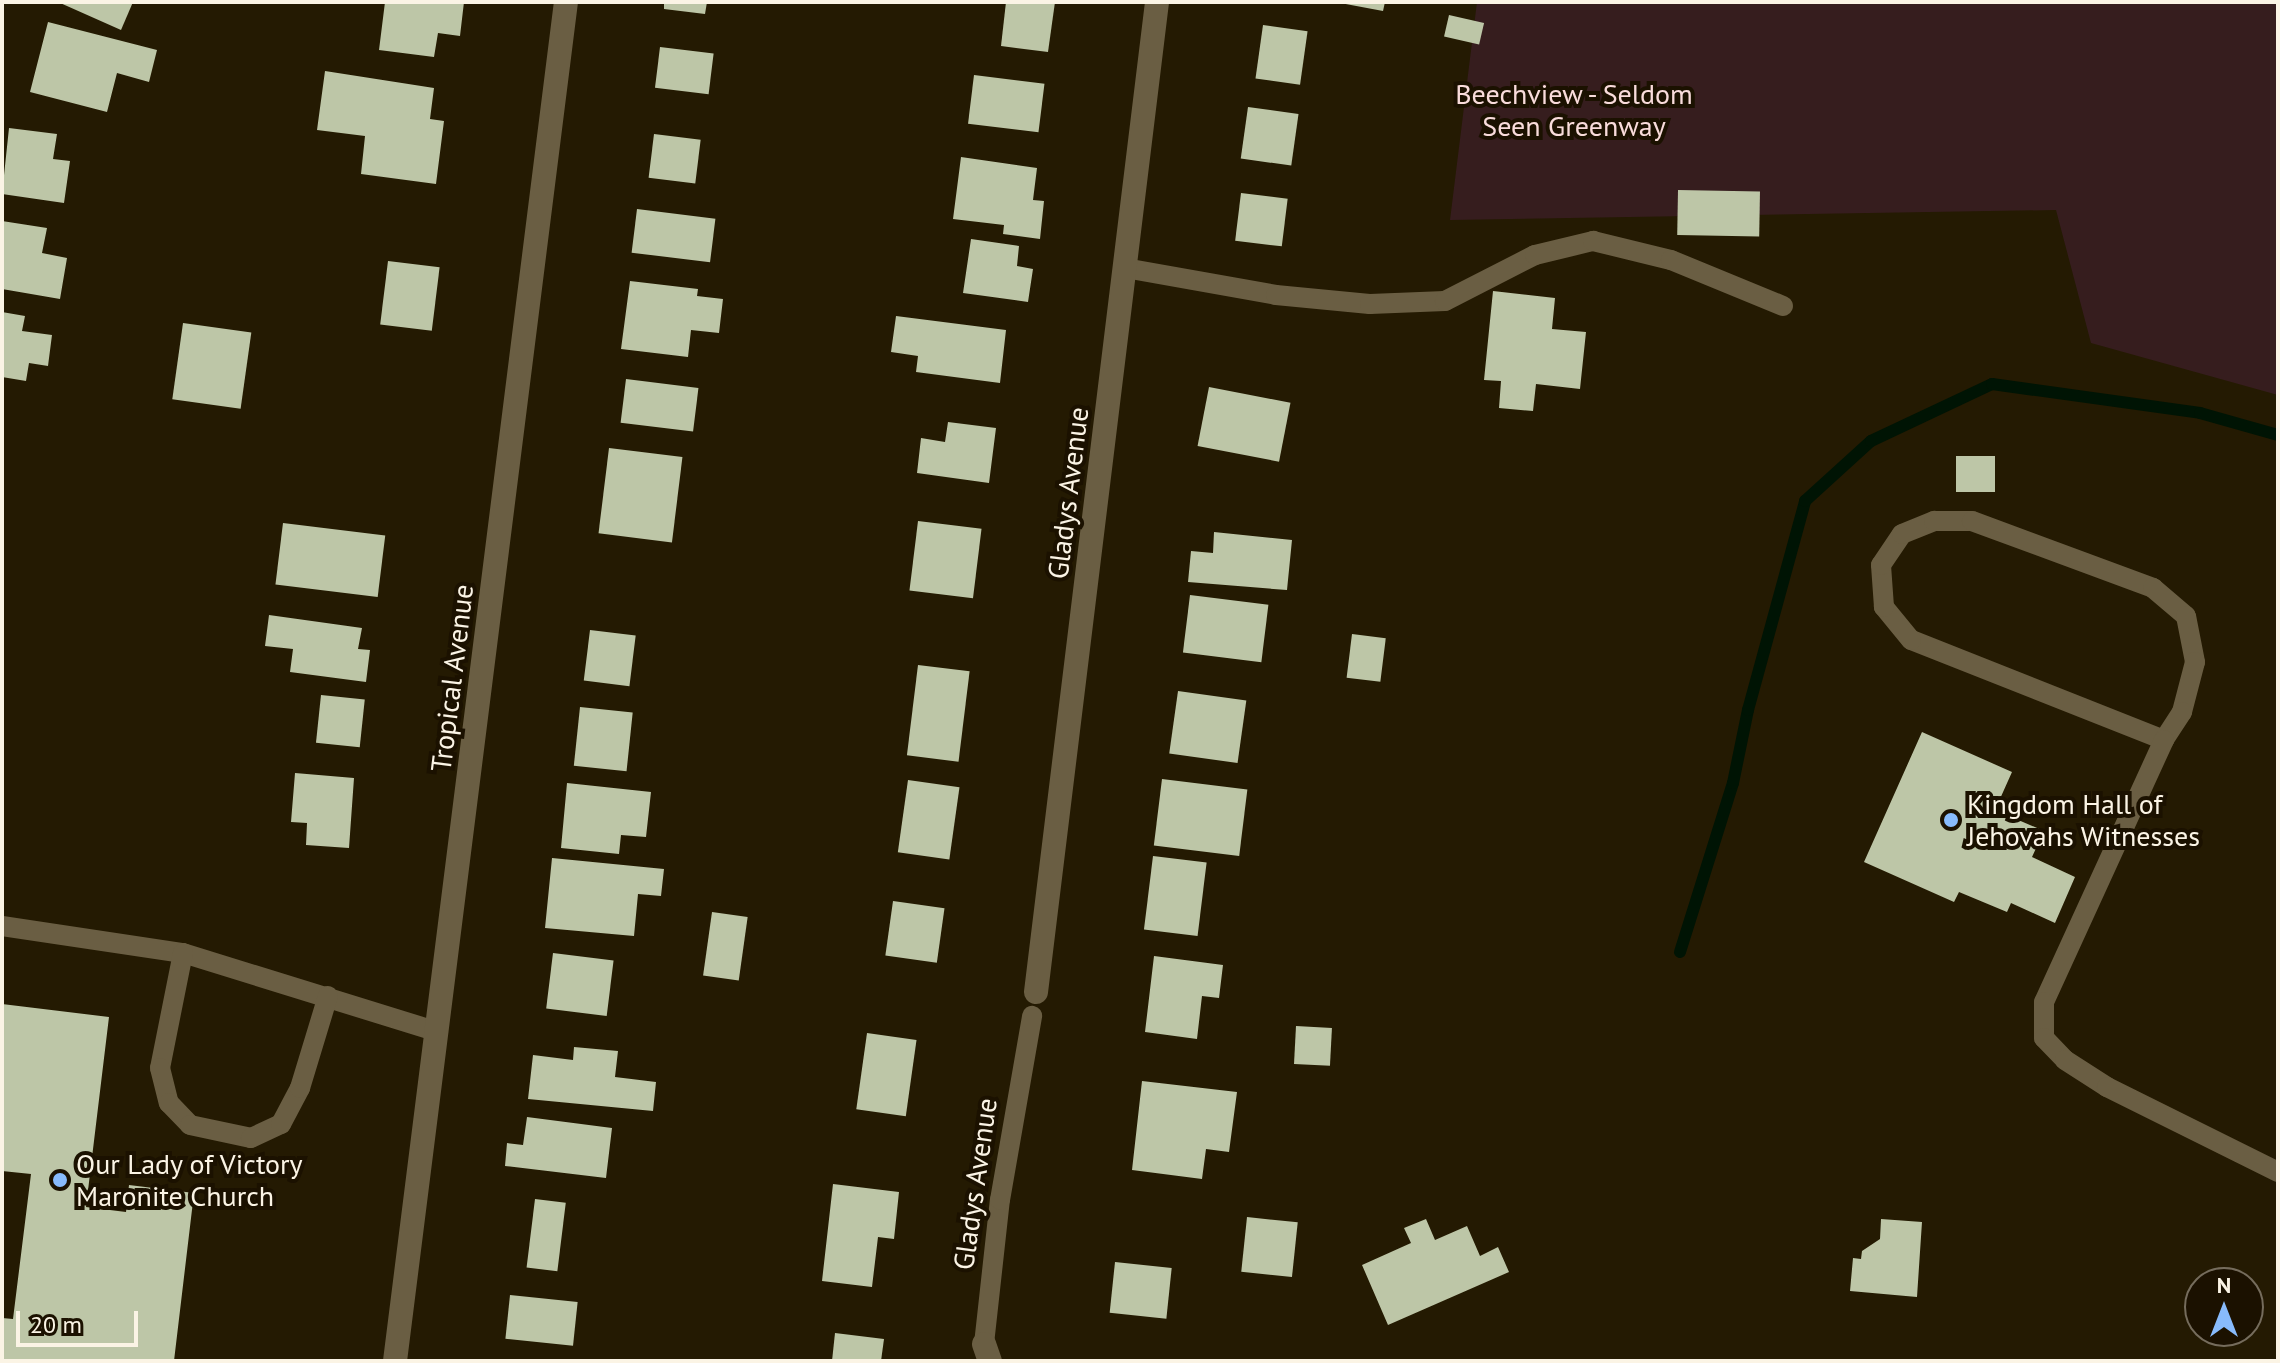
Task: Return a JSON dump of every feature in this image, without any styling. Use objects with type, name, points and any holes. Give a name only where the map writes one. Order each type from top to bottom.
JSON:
[{"type":"street","name":"Tropical Avenue","points":[[395,1361],[566,2]]},
{"type":"street","name":"Gladys Avenue","points":[[1036,992],[1157,2]]},
{"type":"lane","points":[[1125,268],[1276,295],[1370,304],[1445,301],[1535,255],[1593,241],[1671,260],[1783,306]]},
{"type":"lane","points":[[2164,740],[1911,640],[1884,607],[1881,565],[1902,534],[1934,521],[1972,521],[2153,588],[2186,616],[2195,662],[2182,712],[2164,740],[2044,1002],[2044,1038],[2065,1060],[2107,1087],[2278,1172]]},
{"type":"lane","points":[[2,926],[183,953],[438,1032]]},
{"type":"lane","points":[[183,953],[160,1068],[169,1103],[190,1125],[251,1138],[281,1124],[300,1088],[328,996]]},
{"type":"lane","name":"Gladys Avenue","points":[[987,1352],[1000,1200],[1032,1016]]},
{"type":"green space","name":"Beechview - Seldom Seen Greenway","points":[[1477,2],[2278,2],[2278,395],[2091,343],[2056,210],[1450,220]]},
{"type":"building","points":[[58,2],[133,2],[121,30]]},
{"type":"building","points":[[385,2],[464,2],[460,36],[438,33],[434,57],[379,50]]},
{"type":"building","points":[[664,2],[707,2],[705,14],[664,9]]},
{"type":"building","points":[[1006,2],[1055,2],[1048,52],[1001,46]]},
{"type":"building","points":[[1335,2],[1385,2],[1383,11]]},
{"type":"building","points":[[1449,15],[1484,23],[1479,45],[1444,36]]},
{"type":"building","points":[[48,22],[157,50],[149,82],[117,73],[107,112],[30,92]]},
{"type":"building","points":[[1263,25],[1308,31],[1300,85],[1255,78]]},
{"type":"building","points":[[660,47],[714,54],[709,94],[655,88]]},
{"type":"building","points":[[325,71],[434,88],[430,119],[444,121],[436,184],[361,174],[365,136],[317,130]]},
{"type":"building","points":[[974,75],[1044,84],[1038,132],[968,124]]},
{"type":"building","points":[[1248,107],[1299,114],[1291,166],[1241,158]]},
{"type":"building","points":[[9,128],[57,134],[53,159],[70,161],[64,203],[2,194]]},
{"type":"building","points":[[654,134],[701,140],[695,183],[649,178]]},
{"type":"building","points":[[961,157],[1037,168],[1033,200],[1044,201],[1040,239],[1003,234],[1004,225],[953,219]]},
{"type":"building","points":[[1678,190],[1760,191],[1759,236],[1677,235]]},
{"type":"building","points":[[1241,193],[1288,199],[1282,246],[1235,241]]},
{"type":"building","points":[[637,209],[715,219],[710,262],[632,253]]},
{"type":"building","points":[[2,221],[47,228],[42,253],[67,258],[60,299],[2,289]]},
{"type":"building","points":[[971,239],[1019,246],[1017,266],[1033,269],[1028,302],[963,293]]},
{"type":"building","points":[[388,261],[440,267],[432,331],[380,325]]},
{"type":"building","points":[[630,281],[698,289],[697,296],[723,299],[719,333],[691,330],[688,357],[621,349]]},
{"type":"building","points":[[1493,291],[1555,298],[1552,329],[1586,332],[1580,389],[1536,384],[1533,411],[1499,408],[1501,381],[1484,380]]},
{"type":"building","points":[[2,312],[25,316],[22,331],[52,335],[48,366],[29,363],[26,381],[2,377]]},
{"type":"building","points":[[896,316],[1006,330],[1000,383],[916,372],[918,356],[891,352]]},
{"type":"building","points":[[183,323],[251,333],[241,409],[172,399]]},
{"type":"building","points":[[626,379],[698,388],[693,432],[621,423]]},
{"type":"building","points":[[1209,387],[1290,403],[1279,462],[1198,446]]},
{"type":"building","points":[[948,422],[996,428],[989,483],[917,473],[921,438],[945,442]]},
{"type":"building","points":[[609,448],[682,457],[672,542],[599,533]]},
{"type":"building","points":[[1956,456],[1995,456],[1995,492],[1956,492]]},
{"type":"building","points":[[918,521],[982,529],[973,598],[909,590]]},
{"type":"building","points":[[283,523],[385,536],[378,597],[275,585]]},
{"type":"building","points":[[1214,532],[1292,540],[1287,590],[1188,582],[1191,551],[1213,553]]},
{"type":"building","points":[[1190,595],[1268,605],[1261,662],[1183,653]]},
{"type":"building","points":[[269,615],[362,628],[358,649],[370,650],[366,682],[290,672],[293,649],[265,646]]},
{"type":"building","points":[[590,630],[636,636],[629,686],[584,681]]},
{"type":"building","points":[[1352,634],[1386,638],[1380,682],[1347,678]]},
{"type":"building","points":[[918,665],[970,671],[959,762],[907,755]]},
{"type":"building","points":[[1178,691],[1246,701],[1238,763],[1169,753]]},
{"type":"building","points":[[321,695],[365,700],[360,747],[316,743]]},
{"type":"building","points":[[580,707],[633,713],[627,771],[574,766]]},
{"type":"building","name":"Kingdom Hall of Jehovahs Witnesses","points":[[1922,732],[2012,772],[1995,810],[2044,831],[2032,857],[2075,877],[2055,923],[2011,903],[2007,912],[1959,892],[1954,902],[1864,862]]},
{"type":"building","points":[[295,773],[354,778],[349,848],[306,845],[307,823],[291,822]]},
{"type":"building","points":[[1162,779],[1247,789],[1239,856],[1154,846]]},
{"type":"building","points":[[908,780],[959,787],[949,860],[898,852]]},
{"type":"building","points":[[567,783],[651,792],[646,837],[621,835],[619,854],[561,848]]},
{"type":"building","points":[[1153,856],[1207,863],[1198,936],[1144,929]]},
{"type":"building","points":[[552,858],[664,869],[661,896],[638,894],[634,936],[545,928]]},
{"type":"building","points":[[893,901],[944,908],[937,963],[885,955]]},
{"type":"building","points":[[712,912],[748,917],[739,980],[703,975]]},
{"type":"building","points":[[553,953],[614,960],[607,1016],[546,1009]]},
{"type":"building","points":[[1154,956],[1223,965],[1219,998],[1202,996],[1197,1039],[1145,1032]]},
{"type":"building","name":"Our Lady of Victory Maronite Church","points":[[2,1004],[109,1017],[86,1207],[126,1212],[129,1185],[194,1193],[174,1361],[2,1361],[2,1318],[13,1319],[31,1174],[2,1171]]},
{"type":"building","points":[[1296,1026],[1332,1028],[1330,1066],[1294,1064]]},
{"type":"building","points":[[867,1033],[917,1040],[906,1116],[856,1109]]},
{"type":"building","points":[[574,1047],[618,1051],[615,1077],[656,1082],[653,1111],[528,1099],[533,1055],[573,1060]]},
{"type":"building","points":[[1142,1081],[1237,1092],[1229,1152],[1206,1149],[1202,1179],[1132,1170]]},
{"type":"building","points":[[527,1117],[612,1128],[606,1178],[505,1166],[507,1143],[523,1145]]},
{"type":"building","points":[[833,1184],[899,1192],[894,1239],[878,1237],[872,1287],[822,1281]]},
{"type":"building","points":[[535,1199],[566,1203],[557,1271],[527,1267]]},
{"type":"building","points":[[1247,1217],[1298,1222],[1292,1277],[1241,1272]]},
{"type":"building","points":[[1426,1219],[1435,1240],[1467,1226],[1480,1256],[1498,1247],[1509,1272],[1388,1325],[1362,1265],[1411,1243],[1404,1228]]},
{"type":"building","points":[[1881,1219],[1922,1222],[1917,1297],[1850,1291],[1853,1258],[1861,1259],[1862,1251],[1880,1239]]},
{"type":"building","points":[[1115,1262],[1172,1268],[1166,1319],[1110,1313]]},
{"type":"building","points":[[510,1295],[578,1302],[573,1346],[505,1339]]},
{"type":"building","points":[[835,1333],[884,1339],[881,1361],[832,1361]]},
{"type":"waterway","points":[[1680,952],[1733,783],[1748,710],[1805,501],[1871,441],[1992,384],[2200,413],[2278,435]]},
{"type":"place","name":"Kingdom Hall of Jehovahs Witnesses","points":[[1951,820]]},
{"type":"place","name":"Our Lady of Victory Maronite Church","points":[[60,1180]]}]
